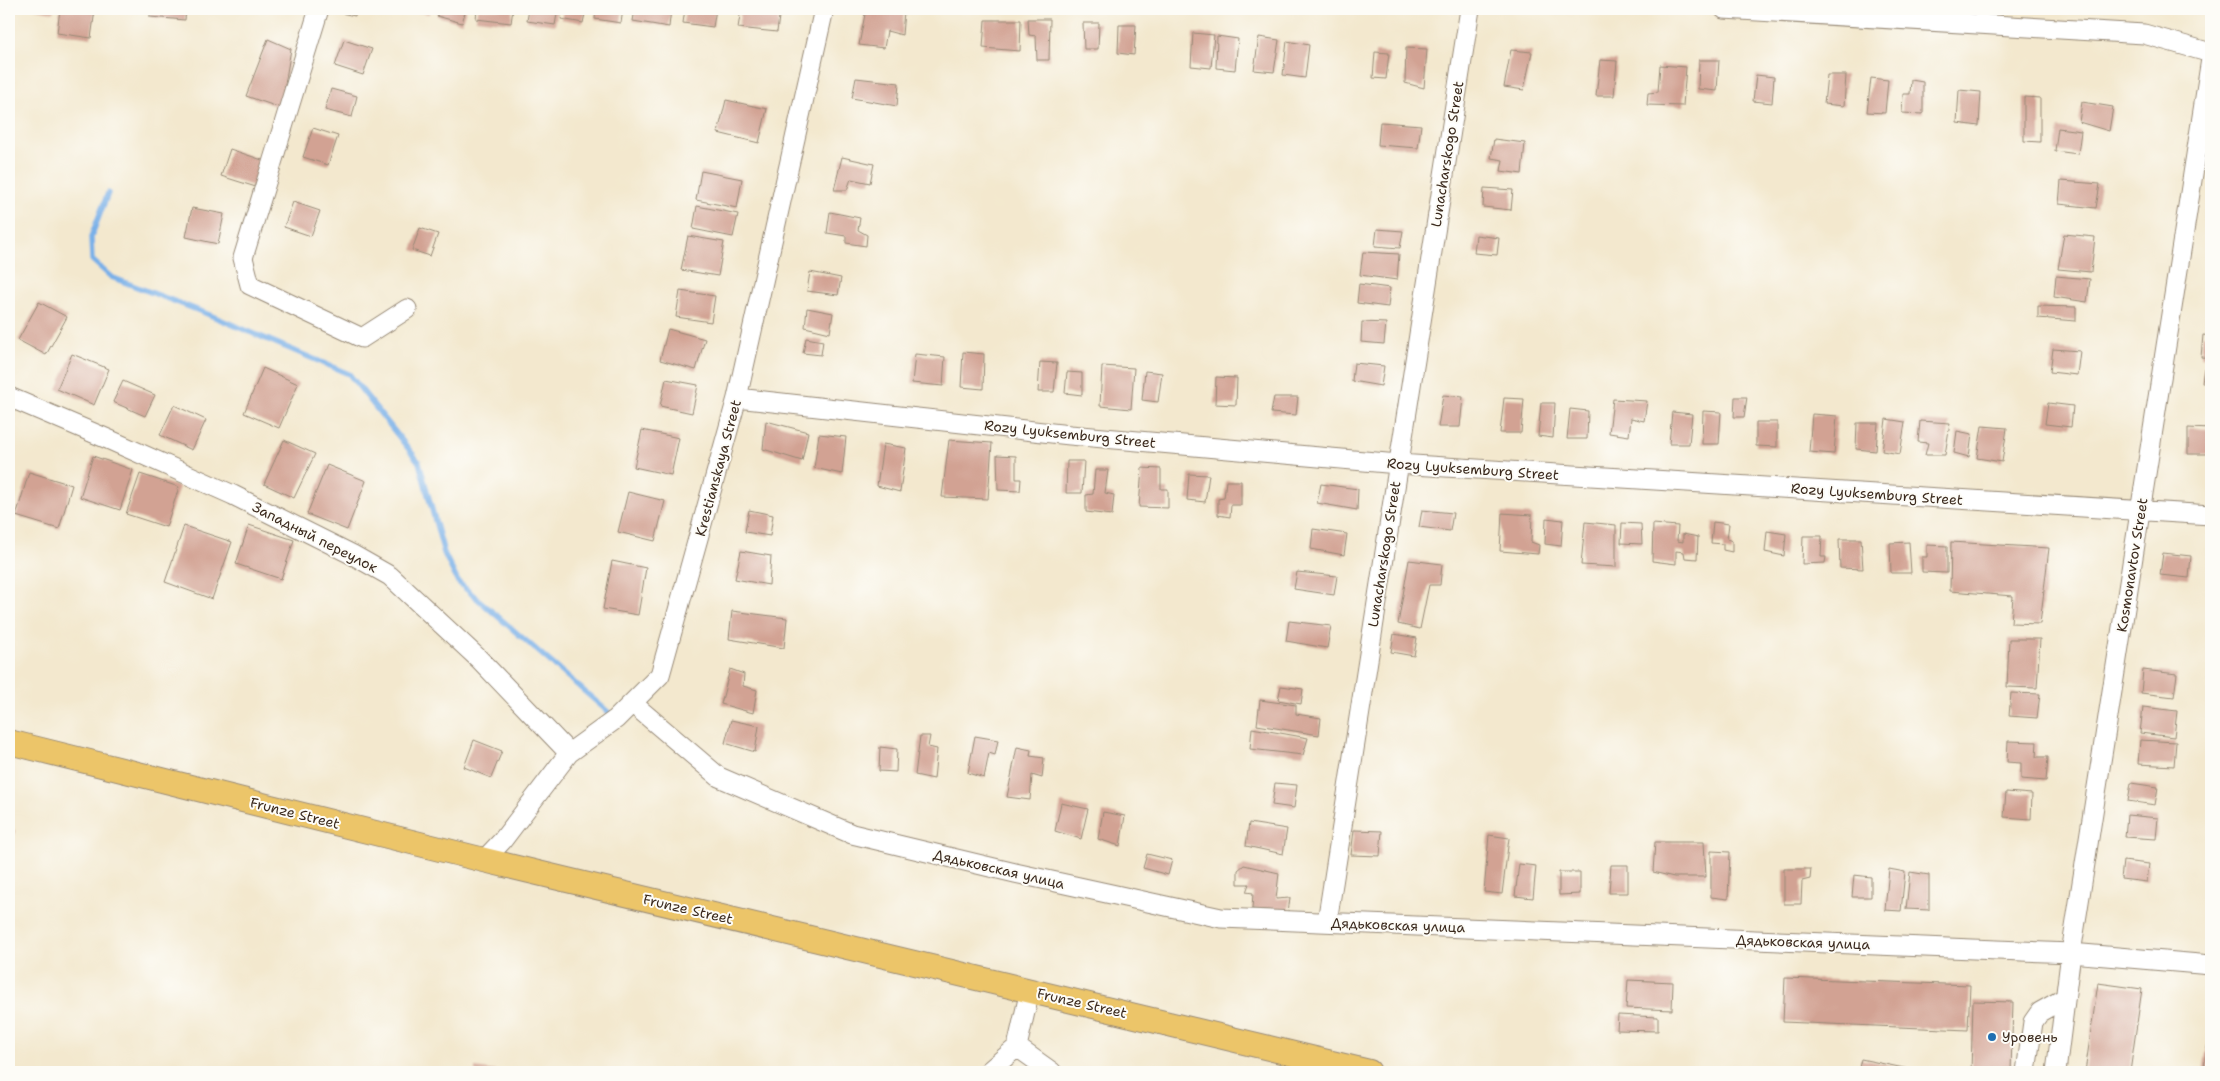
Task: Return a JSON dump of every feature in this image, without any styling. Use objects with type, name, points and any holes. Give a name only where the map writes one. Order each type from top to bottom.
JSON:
[{"type":"main road","name":"Frunze Street","points":[[9,742],[484,860],[1369,1072]]},
{"type":"street","points":[[319,9],[243,258],[250,285],[362,338],[407,309]]},
{"type":"street","name":"Krestianskaya Street","points":[[484,860],[502,841],[569,753],[616,719],[660,675],[737,398],[824,9]]},
{"type":"street","name":"Lunacharskogo Street","points":[[1327,922],[1470,9]]},
{"type":"street","points":[[1724,9],[2144,34],[2211,54]]},
{"type":"street","name":"Kosmonavtov Street","points":[[2056,1072],[2065,998],[2211,59]]},
{"type":"street","name":"Западный переулок","points":[[9,397],[233,495],[353,555],[390,576],[479,659],[569,753]]},
{"type":"street","name":"Rozy Lyuksemburg Street","points":[[737,398],[1070,435],[1398,464],[2211,515]]},
{"type":"street","name":"Дядьковская улица","points":[[632,703],[719,777],[852,834],[1220,918],[2072,953],[2211,966]]},
{"type":"street","points":[[988,1072],[1017,1048],[1030,990]]},
{"type":"street","points":[[2026,1072],[2033,1022],[2040,1012],[2065,998]]},
{"type":"street","points":[[1017,1048],[1052,1072]]},
{"type":"building","points":[[34,9],[54,9],[54,12]]},
{"type":"building","points":[[60,9],[95,10],[91,38],[57,33]]},
{"type":"building","points":[[150,9],[186,9],[185,20],[150,17]]},
{"type":"building","points":[[332,9],[356,9],[355,16],[332,11]]},
{"type":"building","points":[[399,9],[429,9],[429,14]]},
{"type":"building","points":[[439,9],[466,9],[462,23],[437,16]]},
{"type":"building","points":[[477,9],[513,9],[511,23],[476,19]]},
{"type":"building","points":[[529,9],[558,9],[555,25],[527,21]]},
{"type":"building","points":[[563,9],[586,9],[583,23],[561,19]]},
{"type":"building","points":[[596,9],[623,9],[621,23],[595,19]]},
{"type":"building","points":[[635,9],[671,9],[669,27],[633,21]]},
{"type":"building","points":[[685,9],[716,9],[713,27],[683,23]]},
{"type":"building","points":[[741,9],[780,9],[777,32],[738,28]]},
{"type":"building","points":[[866,9],[904,11],[902,35],[887,31],[884,48],[859,45]]},
{"type":"building","points":[[1028,19],[1050,19],[1049,60],[1037,60],[1036,36],[1029,35]]},
{"type":"building","points":[[985,20],[1021,20],[1020,51],[983,48]]},
{"type":"building","points":[[1083,23],[1099,23],[1098,49],[1084,49]]},
{"type":"building","points":[[1119,25],[1136,25],[1134,55],[1118,53]]},
{"type":"building","points":[[1193,33],[1214,35],[1211,68],[1191,66]]},
{"type":"building","points":[[1217,36],[1238,39],[1235,70],[1216,68]]},
{"type":"building","points":[[1259,37],[1279,40],[1274,72],[1254,70]]},
{"type":"building","points":[[268,39],[291,49],[281,108],[246,96]]},
{"type":"building","points":[[344,40],[372,49],[363,75],[335,66]]},
{"type":"building","points":[[1287,41],[1309,45],[1305,78],[1283,75]]},
{"type":"building","points":[[1406,48],[1427,49],[1424,88],[1405,83]]},
{"type":"building","points":[[1511,50],[1532,52],[1524,90],[1504,87]]},
{"type":"building","points":[[1375,52],[1389,53],[1386,79],[1373,78]]},
{"type":"building","points":[[1600,60],[1617,61],[1614,96],[1596,96]]},
{"type":"building","points":[[1699,60],[1719,60],[1717,91],[1698,89]]},
{"type":"building","points":[[1660,65],[1686,67],[1683,106],[1647,105],[1648,93],[1658,92]]},
{"type":"building","points":[[1756,75],[1774,77],[1772,103],[1753,101]]},
{"type":"building","points":[[1827,75],[1846,75],[1844,106],[1824,104]]},
{"type":"building","points":[[856,78],[899,83],[897,106],[852,98]]},
{"type":"building","points":[[1871,78],[1888,80],[1885,113],[1867,112]]},
{"type":"building","points":[[1911,80],[1923,82],[1923,114],[1902,113],[1903,94],[1910,94]]},
{"type":"building","points":[[331,89],[357,96],[352,117],[325,110]]},
{"type":"building","points":[[1959,90],[1981,92],[1979,126],[1957,123]]},
{"type":"building","points":[[2024,97],[2040,98],[2040,142],[2024,141]]},
{"type":"building","points":[[726,100],[767,109],[759,143],[718,133]]},
{"type":"building","points":[[2082,102],[2113,107],[2109,131],[2079,122]]},
{"type":"building","points":[[1380,122],[1421,125],[1418,148],[1378,145]]},
{"type":"building","points":[[313,128],[338,136],[328,165],[303,157]]},
{"type":"building","points":[[2058,128],[2081,131],[2078,154],[2055,151]]},
{"type":"building","points":[[1494,139],[1525,143],[1522,174],[1501,171],[1503,160],[1491,158]]},
{"type":"building","points":[[230,149],[268,162],[259,188],[221,176]]},
{"type":"building","points":[[842,157],[874,164],[870,183],[851,179],[847,190],[834,190]]},
{"type":"building","points":[[701,171],[742,179],[737,208],[696,200]]},
{"type":"building","points":[[2061,181],[2100,184],[2096,208],[2059,204]]},
{"type":"building","points":[[1484,188],[1513,190],[1511,210],[1483,207]]},
{"type":"building","points":[[293,202],[320,211],[311,236],[284,227]]},
{"type":"building","points":[[697,206],[738,214],[733,237],[693,229]]},
{"type":"building","points":[[192,208],[224,214],[218,244],[186,237]]},
{"type":"building","points":[[830,212],[860,218],[858,230],[867,235],[866,246],[846,243],[846,236],[827,233]]},
{"type":"building","points":[[420,228],[438,234],[430,256],[412,250]]},
{"type":"building","points":[[1377,229],[1403,231],[1400,248],[1375,246]]},
{"type":"building","points":[[2064,234],[2095,237],[2091,272],[2058,269]]},
{"type":"building","points":[[1476,235],[1499,238],[1497,255],[1474,253]]},
{"type":"building","points":[[688,236],[724,242],[718,276],[681,270]]},
{"type":"building","points":[[1363,252],[1399,254],[1397,280],[1360,275]]},
{"type":"building","points":[[2210,264],[2211,291],[2207,291]]},
{"type":"building","points":[[810,272],[841,278],[838,295],[807,291]]},
{"type":"building","points":[[2056,276],[2090,279],[2087,302],[2054,297]]},
{"type":"building","points":[[1359,284],[1390,288],[1388,307],[1357,303]]},
{"type":"building","points":[[680,291],[715,296],[711,322],[676,317]]},
{"type":"building","points":[[39,302],[67,317],[46,355],[18,340]]},
{"type":"building","points":[[2209,303],[2211,303],[2211,325],[2207,324]]},
{"type":"building","points":[[2038,306],[2076,307],[2076,321],[2038,318]]},
{"type":"building","points":[[807,308],[833,313],[830,333],[805,327]]},
{"type":"building","points":[[1362,322],[1386,323],[1384,344],[1361,342]]},
{"type":"building","points":[[668,329],[705,339],[696,370],[660,360]]},
{"type":"building","points":[[2203,335],[2211,336],[2211,358],[2201,357]]},
{"type":"building","points":[[806,338],[823,341],[821,355],[803,353]]},
{"type":"building","points":[[2053,349],[2080,351],[2077,375],[2050,372]]},
{"type":"building","points":[[963,352],[984,354],[983,389],[961,387]]},
{"type":"building","points":[[72,354],[109,369],[94,405],[57,389]]},
{"type":"building","points":[[915,354],[945,357],[943,386],[912,383]]},
{"type":"building","points":[[1040,362],[1057,363],[1054,392],[1038,392]]},
{"type":"building","points":[[1354,363],[1384,366],[1381,386],[1352,381]]},
{"type":"building","points":[[1102,366],[1134,368],[1131,409],[1100,406]]},
{"type":"building","points":[[263,368],[298,384],[279,428],[244,413]]},
{"type":"building","points":[[2204,368],[2211,369],[2211,384],[2202,382]]},
{"type":"building","points":[[1145,371],[1162,373],[1158,402],[1142,400]]},
{"type":"building","points":[[1067,372],[1082,373],[1082,395],[1065,393]]},
{"type":"building","points":[[1216,377],[1237,378],[1236,405],[1215,404]]},
{"type":"building","points":[[666,379],[698,385],[692,413],[660,406]]},
{"type":"building","points":[[123,381],[155,395],[145,416],[113,402]]},
{"type":"building","points":[[1443,395],[1463,397],[1460,427],[1438,427]]},
{"type":"building","points":[[1274,397],[1298,397],[1296,415],[1271,413]]},
{"type":"building","points":[[1735,397],[1747,397],[1744,417],[1734,417]]},
{"type":"building","points":[[1504,398],[1524,399],[1521,433],[1500,433]]},
{"type":"building","points":[[1613,399],[1647,401],[1644,421],[1631,418],[1629,436],[1609,433]]},
{"type":"building","points":[[1541,403],[1555,403],[1553,438],[1538,436]]},
{"type":"building","points":[[2048,403],[2073,406],[2071,427],[2045,424]]},
{"type":"building","points":[[174,405],[206,420],[192,450],[160,435]]},
{"type":"building","points":[[1570,409],[1588,411],[1587,439],[1567,439]]},
{"type":"building","points":[[1703,411],[1721,412],[1719,444],[1702,444]]},
{"type":"building","points":[[1672,412],[1692,414],[1689,444],[1669,444]]},
{"type":"building","points":[[1812,414],[1837,416],[1834,454],[1809,452]]},
{"type":"building","points":[[1886,419],[1905,422],[1900,454],[1882,451]]},
{"type":"building","points":[[766,421],[808,432],[802,461],[763,449]]},
{"type":"building","points":[[1920,421],[1950,423],[1945,455],[1925,455],[1928,443],[1918,442]]},
{"type":"building","points":[[1756,422],[1777,422],[1777,447],[1756,446]]},
{"type":"building","points":[[1857,423],[1878,423],[1876,451],[1856,449]]},
{"type":"building","points":[[1982,426],[2007,428],[2002,462],[1977,458]]},
{"type":"building","points":[[2188,428],[2211,429],[2211,454],[2188,454]]},
{"type":"building","points":[[642,430],[679,438],[671,475],[634,467]]},
{"type":"building","points":[[1957,431],[1972,434],[1969,457],[1954,453]]},
{"type":"building","points":[[819,434],[846,437],[842,474],[814,468]]},
{"type":"building","points":[[284,440],[315,454],[294,498],[264,484]]},
{"type":"building","points":[[949,440],[992,443],[988,499],[942,497]]},
{"type":"building","points":[[883,444],[906,448],[900,492],[877,486]]},
{"type":"building","points":[[997,455],[1016,456],[1016,479],[1021,479],[1020,491],[998,490]]},
{"type":"building","points":[[93,456],[133,470],[120,510],[80,497]]},
{"type":"building","points":[[1067,461],[1084,461],[1082,493],[1066,493]]},
{"type":"building","points":[[327,465],[366,481],[347,530],[307,514]]},
{"type":"building","points":[[1142,468],[1161,469],[1161,489],[1168,489],[1168,508],[1139,507]]},
{"type":"building","points":[[1095,470],[1108,470],[1105,493],[1114,495],[1112,515],[1086,512],[1086,495],[1093,494]]},
{"type":"building","points":[[29,472],[72,485],[59,529],[16,516]]},
{"type":"building","points":[[140,474],[179,487],[166,527],[126,514]]},
{"type":"building","points":[[1189,474],[1209,475],[1205,502],[1187,500]]},
{"type":"building","points":[[1226,481],[1241,481],[1241,505],[1231,505],[1230,517],[1218,515],[1218,499],[1224,498]]},
{"type":"building","points":[[1321,484],[1358,489],[1357,510],[1317,503]]},
{"type":"building","points":[[628,492],[665,501],[655,541],[618,532]]},
{"type":"building","points":[[749,510],[773,515],[770,536],[745,532]]},
{"type":"building","points":[[1422,510],[1453,513],[1450,531],[1419,527]]},
{"type":"building","points":[[1502,513],[1532,515],[1531,542],[1539,545],[1538,554],[1500,551]]},
{"type":"building","points":[[1546,518],[1563,520],[1561,546],[1545,544]]},
{"type":"building","points":[[1585,522],[1616,525],[1616,567],[1581,565]]},
{"type":"building","points":[[1713,522],[1729,524],[1727,539],[1732,541],[1732,552],[1723,550],[1723,544],[1711,543]]},
{"type":"building","points":[[1622,523],[1641,524],[1642,544],[1621,543]]},
{"type":"building","points":[[1653,524],[1678,526],[1677,541],[1683,542],[1683,534],[1698,537],[1697,559],[1685,558],[1684,552],[1676,551],[1676,564],[1652,561]]},
{"type":"building","points":[[249,525],[294,540],[281,579],[236,564]]},
{"type":"building","points":[[184,526],[232,542],[212,599],[165,582]]},
{"type":"building","points":[[1313,529],[1347,534],[1344,555],[1311,549]]},
{"type":"building","points":[[1767,531],[1786,534],[1784,556],[1765,552]]},
{"type":"building","points":[[1803,536],[1822,536],[1821,557],[1826,557],[1825,563],[1802,564]]},
{"type":"building","points":[[1839,539],[1861,539],[1863,569],[1840,568]]},
{"type":"building","points":[[1909,542],[1911,573],[1891,573],[1890,543]]},
{"type":"building","points":[[1951,542],[2049,548],[2040,624],[2011,623],[2013,596],[1950,591]]},
{"type":"building","points":[[1927,545],[1947,546],[1947,573],[1922,572],[1922,557],[1927,557]]},
{"type":"building","points":[[741,551],[771,556],[769,585],[735,579]]},
{"type":"building","points":[[2163,553],[2191,556],[2189,578],[2160,575]]},
{"type":"building","points":[[1409,560],[1442,564],[1440,585],[1429,585],[1420,629],[1398,624]]},
{"type":"building","points":[[612,561],[646,568],[638,615],[603,609]]},
{"type":"building","points":[[1297,572],[1337,576],[1334,595],[1294,589]]},
{"type":"building","points":[[732,611],[787,618],[784,648],[729,639]]},
{"type":"building","points":[[1289,621],[1331,626],[1327,648],[1286,641]]},
{"type":"building","points":[[1394,634],[1417,638],[1414,656],[1391,652]]},
{"type":"building","points":[[2009,639],[2040,639],[2037,688],[2007,687]]},
{"type":"building","points":[[730,669],[744,674],[743,686],[757,690],[753,713],[721,704]]},
{"type":"building","points":[[2143,670],[2177,674],[2174,697],[2141,693]]},
{"type":"building","points":[[1281,686],[1303,689],[1301,704],[1278,700]]},
{"type":"building","points":[[2011,693],[2040,694],[2037,718],[2009,716]]},
{"type":"building","points":[[1260,700],[1296,705],[1296,714],[1321,718],[1319,735],[1257,725]]},
{"type":"building","points":[[2143,707],[2177,711],[2174,737],[2140,733]]},
{"type":"building","points":[[731,720],[759,726],[755,752],[725,743]]},
{"type":"building","points":[[1252,728],[1308,738],[1303,755],[1250,749]]},
{"type":"building","points":[[920,736],[930,736],[928,747],[937,749],[934,779],[915,775]]},
{"type":"building","points":[[975,736],[998,740],[995,755],[989,753],[984,778],[968,773]]},
{"type":"building","points":[[474,740],[502,751],[491,778],[464,767]]},
{"type":"building","points":[[2140,740],[2176,742],[2174,766],[2138,764]]},
{"type":"building","points":[[2008,741],[2037,742],[2036,757],[2048,757],[2046,781],[2021,779],[2021,763],[2007,762]]},
{"type":"building","points":[[880,747],[897,749],[896,772],[879,771]]},
{"type":"building","points":[[1017,747],[1031,750],[1030,756],[1044,758],[1042,778],[1032,775],[1030,800],[1007,797]]},
{"type":"building","points":[[1275,783],[1297,785],[1294,808],[1272,805]]},
{"type":"building","points":[[2131,783],[2158,787],[2155,805],[2128,801]]},
{"type":"building","points":[[2006,792],[2032,794],[2031,819],[2004,817]]},
{"type":"building","points":[[1061,803],[1088,809],[1081,839],[1055,831]]},
{"type":"building","points":[[1103,812],[1125,816],[1120,846],[1098,839]]},
{"type":"building","points":[[2127,815],[2158,818],[2156,839],[2125,837]]},
{"type":"building","points":[[1249,823],[1287,829],[1283,854],[1246,846]]},
{"type":"building","points":[[9,828],[15,830],[10,854],[9,854]]},
{"type":"building","points":[[1354,830],[1382,831],[1380,856],[1351,855]]},
{"type":"building","points":[[1489,835],[1509,838],[1502,894],[1484,892]]},
{"type":"building","points":[[1655,842],[1704,842],[1706,877],[1674,877],[1653,872]]},
{"type":"building","points":[[1711,851],[1730,852],[1728,899],[1711,897]]},
{"type":"building","points":[[1147,854],[1172,860],[1168,875],[1143,868]]},
{"type":"building","points":[[2123,861],[2149,864],[2147,882],[2121,879]]},
{"type":"building","points":[[1519,864],[1536,866],[1533,898],[1515,896]]},
{"type":"building","points":[[1244,865],[1279,873],[1276,899],[1290,898],[1288,912],[1252,909],[1253,893],[1246,892],[1249,884],[1238,884],[1238,870]]},
{"type":"building","points":[[1611,865],[1628,865],[1628,893],[1609,893]]},
{"type":"building","points":[[1784,869],[1811,869],[1810,879],[1802,881],[1801,904],[1784,904]]},
{"type":"building","points":[[1889,869],[1905,872],[1901,911],[1885,910]]},
{"type":"building","points":[[1559,872],[1580,872],[1580,894],[1559,895]]},
{"type":"building","points":[[1910,872],[1929,875],[1929,910],[1906,909]]},
{"type":"building","points":[[1854,875],[1871,877],[1871,897],[1852,897]]},
{"type":"building","points":[[1785,978],[1970,985],[1968,1030],[1783,1022]]},
{"type":"building","points":[[1628,980],[1673,982],[1672,1010],[1626,1008]]},
{"type":"building","points":[[2098,983],[2142,989],[2130,1072],[2085,1072]]},
{"type":"building","name":"Уровень","points":[[1973,1001],[2013,1002],[2011,1072],[1971,1072]]},
{"type":"building","points":[[1618,1015],[1658,1017],[1658,1031],[1617,1030]]},
{"type":"building","points":[[2210,1030],[2211,1072],[2203,1072]]},
{"type":"building","points":[[1861,1059],[1918,1071],[1858,1072]]},
{"type":"building","points":[[475,1068],[496,1071],[496,1072],[475,1072]]},
{"type":"waterway","points":[[108,193],[91,237],[92,260],[111,277],[205,313],[349,374],[419,462],[444,553],[458,582],[614,717]]},
{"type":"place","name":"Уровень","points":[[1992,1037]]}]
